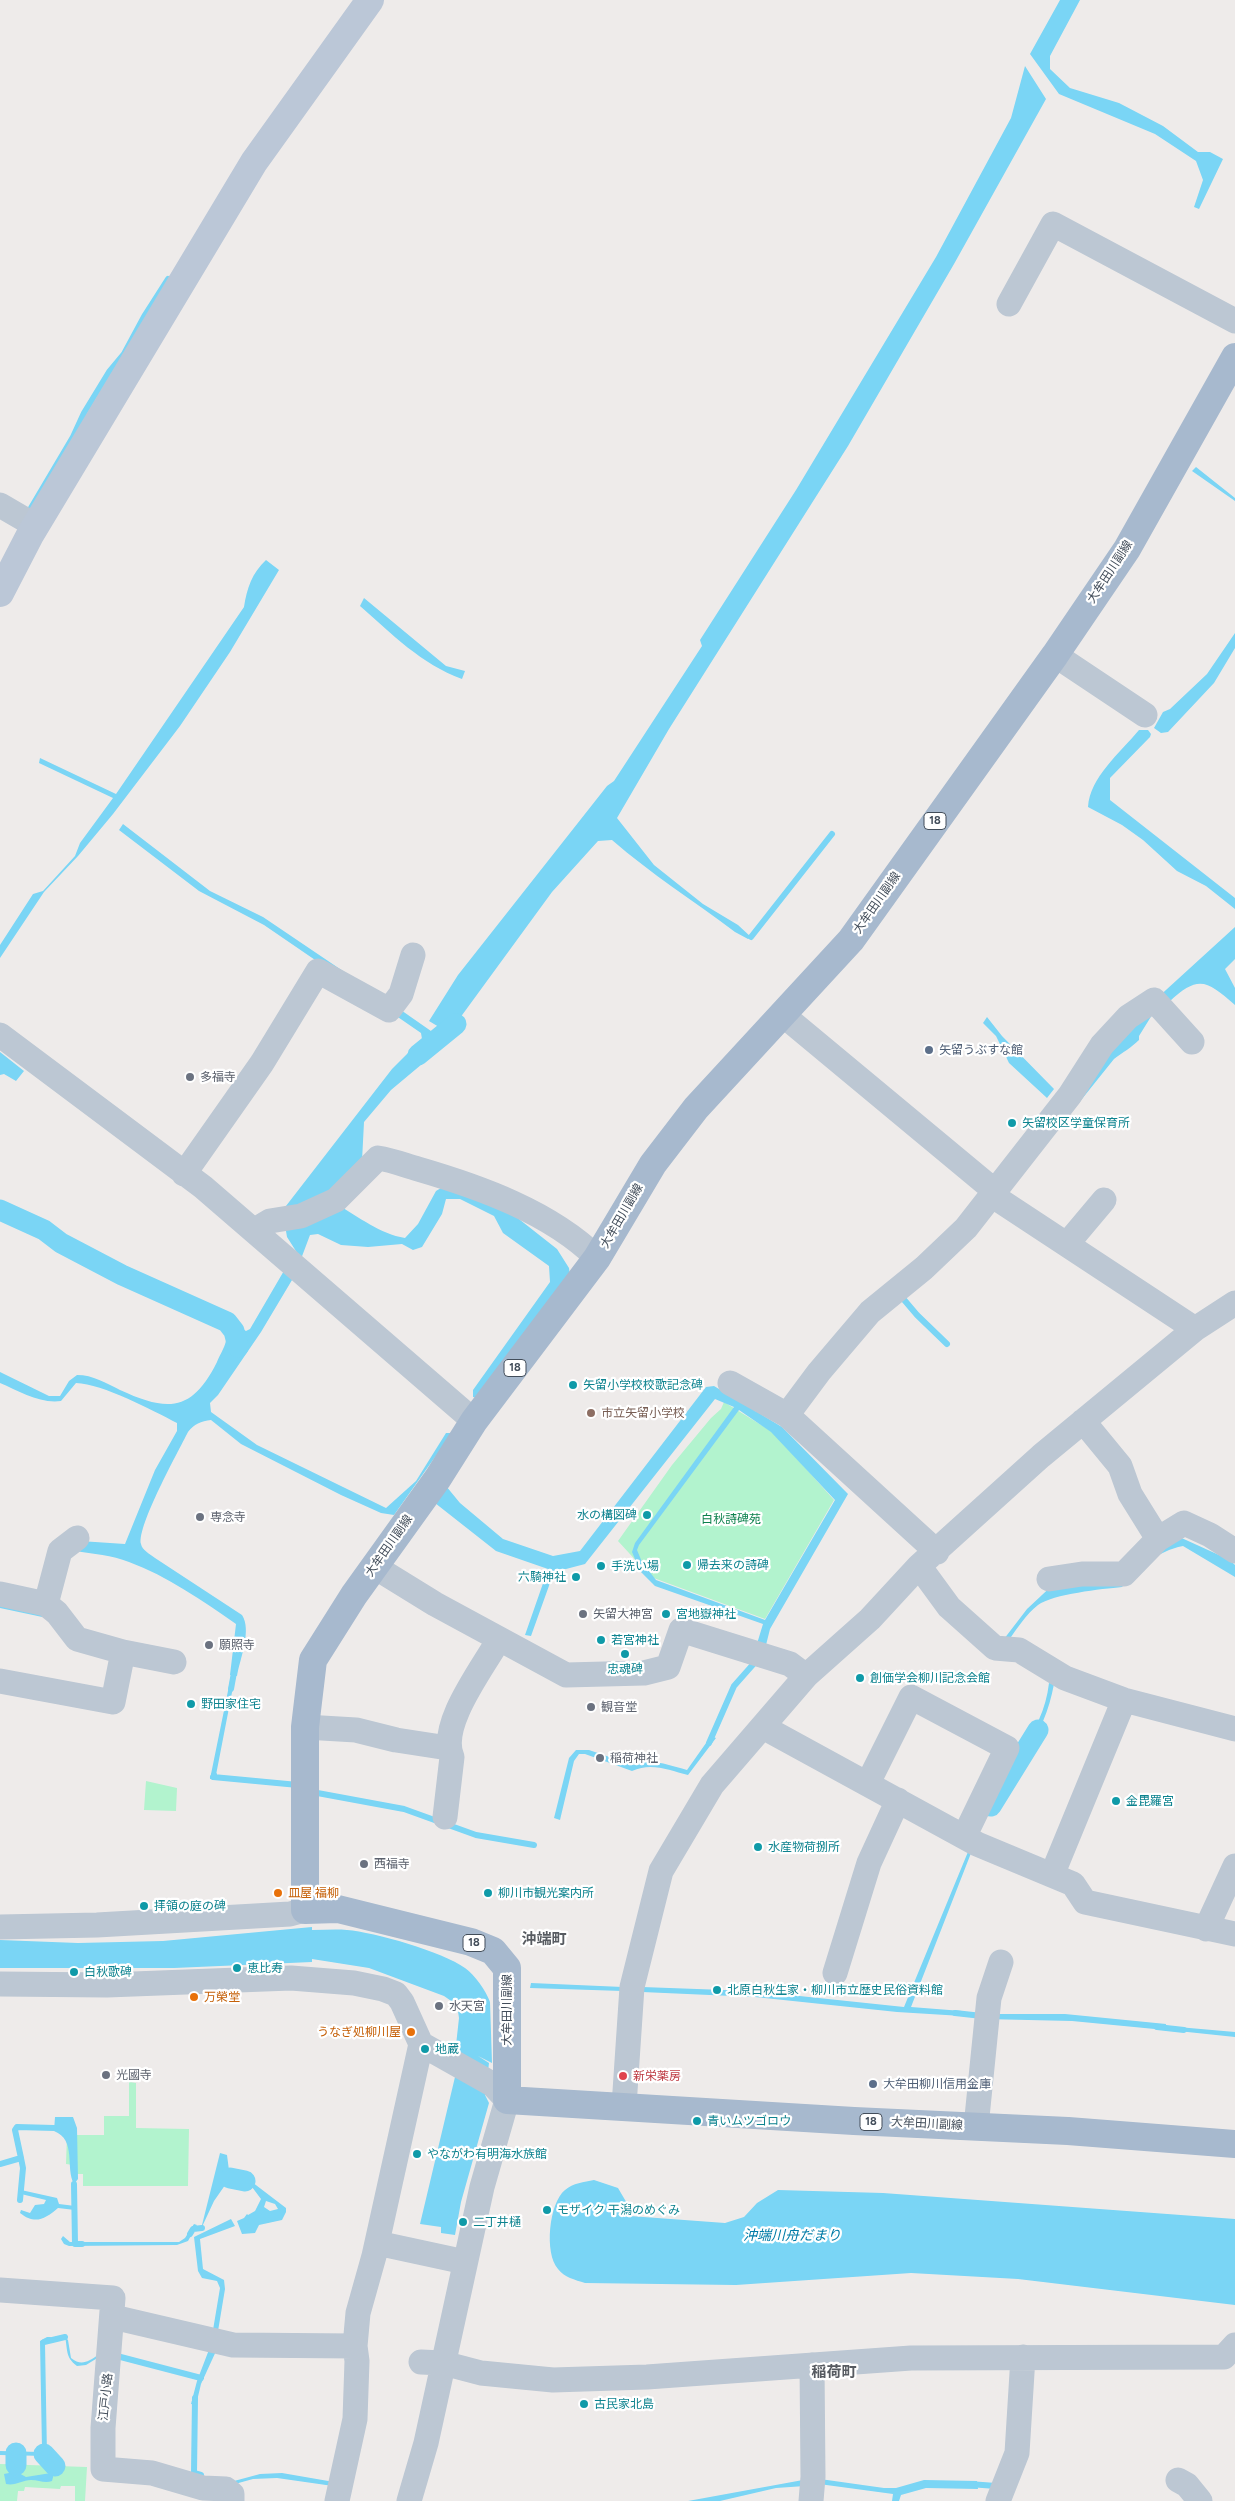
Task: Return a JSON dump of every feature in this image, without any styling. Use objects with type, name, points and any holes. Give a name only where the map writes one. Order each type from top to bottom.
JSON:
[{"type":"main road","name":"大牟田川副線","points":[[1235,357],[1126,549],[1054,655],[851,940],[696,1108],[653,1164],[597,1258],[474,1421],[430,1489],[354,1595],[313,1660],[305,1727],[304,1787],[305,1910],[338,1909],[471,1942],[494,1951],[507,1968],[500,2092],[624,2106],[745,2115],[976,2127],[1235,2144]]},
{"type":"street","points":[[0,593],[36,526],[254,162],[370,0]]},
{"type":"street","points":[[1009,304],[1053,224],[1235,321]]},
{"type":"street","points":[[0,505],[36,526]]},
{"type":"street","points":[[1054,655],[1145,715]]},
{"type":"street","points":[[184,1174],[262,1063],[318,971],[389,1010],[402,994],[412,955]]},
{"type":"street","points":[[794,1421],[819,1372],[870,1312],[999,1198],[1102,1045],[1128,1017],[1161,1008],[1192,1042]]},
{"type":"street","points":[[782,1015],[999,1198],[1196,1329]]},
{"type":"street","points":[[0,1035],[255,1230],[296,1268],[474,1421]]},
{"type":"street","points":[[255,1230],[270,1221],[296,1218],[336,1200],[378,1158],[435,1174],[514,1204],[579,1240],[597,1258]]},
{"type":"street","points":[[1067,1244],[1104,1200]]},
{"type":"street","points":[[624,2106],[632,1986],[661,1871],[712,1785],[806,1676],[870,1619],[928,1559],[1041,1456],[1196,1329],[1235,1302]]},
{"type":"street","points":[[730,1384],[794,1421],[928,1559],[949,1607],[996,1648],[1013,1648],[1065,1678],[1124,1700],[1235,1729]]},
{"type":"street","points":[[1083,1421],[1120,1466],[1130,1494],[1158,1539]]},
{"type":"street","points":[[1049,1579],[1082,1574],[1124,1574],[1158,1539],[1184,1523],[1210,1535],[1235,1551]]},
{"type":"street","points":[[50,1607],[60,1551],[77,1538]]},
{"type":"street","points":[[375,1567],[499,1639],[566,1675],[644,1673],[668,1667],[681,1630],[790,1664],[806,1676]]},
{"type":"street","points":[[0,1594],[50,1607],[77,1639],[123,1652],[174,1662]]},
{"type":"street","points":[[445,1817],[452,1757],[448,1748],[452,1720],[499,1639]]},
{"type":"street","points":[[0,1682],[113,1702],[123,1652]]},
{"type":"street","points":[[868,1783],[911,1697],[1007,1748],[970,1840]]},
{"type":"street","points":[[1052,1875],[1124,1700]]},
{"type":"street","points":[[305,1727],[356,1730],[396,1740],[448,1748]]},
{"type":"street","points":[[763,1727],[970,1840],[1073,1884],[1085,1902],[1235,1934]]},
{"type":"street","points":[[835,1973],[869,1863],[898,1800]]},
{"type":"street","points":[[1206,1929],[1235,1866]]},
{"type":"street","points":[[0,1927],[106,1924],[290,1914],[305,1910]]},
{"type":"street","points":[[976,2127],[989,1998],[1001,1962]]},
{"type":"street","points":[[0,1984],[107,1984],[291,1978],[354,1983],[384,1988],[396,1994],[410,2017],[421,2044],[377,2243],[358,2313],[355,2346],[354,2419],[337,2501]]},
{"type":"street","points":[[409,2501],[426,2443],[432,2363],[465,2262],[500,2092],[455,2061],[421,2044]]},
{"type":"street","points":[[377,2243],[465,2262]]},
{"type":"street","name":"江戸小路","points":[[0,2290],[114,2298],[103,2428],[96,2469],[152,2473],[203,2488],[226,2489],[232,2494],[232,2501]]},
{"type":"street","points":[[113,2317],[213,2342],[233,2345],[355,2346]]},
{"type":"street","points":[[432,2363],[481,2373],[553,2380],[647,2377],[911,2358],[1224,2357],[1235,2345]]},
{"type":"street","points":[[998,2501],[1017,2453],[1023,2357]]},
{"type":"street","points":[[812,2365],[813,2488]]},
{"type":"street","points":[[1178,2480],[1187,2485],[1200,2501]]},
{"type":"green space","name":"白秋詩碑苑","points":[[724,1402],[774,1433],[834,1500],[765,1619],[651,1577],[618,1541],[672,1465],[711,1418],[721,1409]]},
{"type":"green space","points":[[146,1781],[177,1788],[176,1811],[144,1810]]},
{"type":"green space","points":[[129,2082],[136,2083],[136,2128],[189,2129],[188,2186],[83,2186],[83,2174],[73,2174],[73,2165],[66,2164],[67,2135],[104,2135],[104,2116],[129,2116]]},
{"type":"green space","points":[[0,2464],[87,2467],[85,2501],[75,2501],[75,2486],[61,2486],[60,2489],[25,2487],[24,2491],[18,2491],[17,2501],[0,2501]]},
{"type":"water","points":[[1060,0],[1080,0],[1050,56],[1050,69],[1070,88],[1119,103],[1163,126],[1198,152],[1210,152],[1223,159],[1199,209],[1194,207],[1203,180],[1196,161],[1155,134],[1059,94],[1030,54]]},
{"type":"water","points":[[1025,66],[1046,99],[954,264],[848,446],[669,729],[617,818],[654,865],[703,904],[738,925],[751,937],[748,939],[735,932],[657,876],[612,840],[598,841],[552,892],[449,1033],[429,1021],[458,975],[607,786],[614,781],[702,646],[700,640],[796,490],[936,257],[1011,118]]},
{"type":"water","points":[[1196,467],[1235,498],[1235,501],[1192,471]]},
{"type":"water","points":[[266,560],[279,570],[230,652],[180,726],[113,814],[78,856],[44,892],[0,958],[0,945],[33,894],[43,891],[75,856],[80,843],[113,798],[39,763],[40,758],[116,794],[244,607],[251,581],[257,570]]},
{"type":"water","points":[[364,598],[446,666],[465,671],[462,679],[447,673],[420,657],[360,606]]},
{"type":"water","points":[[1235,633],[1235,648],[1214,683],[1168,732],[1161,733],[1154,728],[1163,712],[1170,709],[1207,674]]},
{"type":"water","points":[[1139,730],[1148,730],[1151,734],[1150,737],[1110,778],[1110,800],[1235,898],[1235,909],[1206,886],[1177,871],[1143,840],[1122,825],[1088,807],[1090,796],[1100,776]]},
{"type":"water","points":[[123,824],[210,891],[263,917],[374,992],[321,964],[264,925],[199,891],[119,830]]},
{"type":"water","points":[[1235,927],[1235,959],[1225,969],[1235,988],[1235,1005],[1217,990],[1203,984],[1188,987],[1169,1002],[1155,1000]]},
{"type":"water","points":[[398,1008],[441,1038],[446,1044],[391,1090],[364,1122],[362,1161],[338,1190],[279,1215],[392,1069],[422,1039],[421,1033],[392,1013]]},
{"type":"water","points":[[1152,1015],[1139,1036],[1139,1040],[1114,1059],[1021,1175],[1097,1049]]},
{"type":"water","points":[[987,1017],[1002,1036],[1054,1089],[1047,1098],[1009,1063],[996,1036],[983,1023]]},
{"type":"water","points":[[0,1052],[24,1071],[16,1081],[4,1074],[0,1075]]},
{"type":"water","points":[[441,1188],[510,1212],[557,1249],[569,1268],[570,1276],[478,1398],[473,1397],[473,1390],[550,1282],[549,1266],[503,1233],[494,1216],[460,1199],[446,1199],[442,1214],[422,1247],[413,1250],[402,1244],[368,1247],[341,1245],[318,1234],[310,1235],[301,1259],[287,1237],[285,1225],[338,1205],[378,1229],[405,1238],[418,1224],[436,1191]]},
{"type":"water","points":[[285,1269],[295,1275],[261,1332],[218,1395],[210,1403],[211,1412],[257,1445],[386,1508],[416,1481],[446,1433],[452,1433],[394,1515],[381,1513],[341,1495],[241,1444],[211,1420],[204,1421],[190,1429],[176,1455],[151,1506],[141,1535],[141,1544],[155,1558],[242,1615],[245,1621],[246,1636],[237,1676],[230,1675],[236,1624],[171,1582],[123,1560],[75,1551],[71,1555],[47,1618],[0,1608],[0,1599],[40,1608],[65,1551],[80,1541],[125,1544],[155,1470],[177,1431],[177,1423],[127,1398],[87,1384],[76,1383],[61,1401],[37,1399],[0,1383],[0,1372],[49,1396],[60,1396],[69,1381],[77,1375],[83,1375],[152,1402],[177,1403],[188,1399],[198,1391],[208,1378],[225,1345],[227,1336],[224,1327],[228,1320],[246,1331],[250,1329]]},
{"type":"water","points":[[714,1386],[782,1427],[848,1494],[770,1629],[765,1649],[756,1647],[763,1624],[655,1586],[640,1571],[632,1552],[635,1543],[734,1407],[715,1399],[585,1564],[566,1569],[555,1569],[531,1636],[525,1635],[548,1569],[496,1551],[435,1503],[446,1486],[460,1503],[503,1539],[553,1556],[580,1551],[706,1387]],"holes":[[[739,1410],[771,1432],[835,1500],[765,1620],[656,1580],[642,1562],[637,1550]]]},
{"type":"water","points":[[1175,1535],[1230,1560],[1235,1565],[1235,1577],[1183,1546],[1174,1548],[1156,1556],[1122,1587],[1078,1593],[1045,1601],[1030,1613],[1008,1641],[1004,1639],[1027,1609],[1057,1581],[1105,1580]]},
{"type":"water","points":[[230,1681],[234,1682],[216,1775],[218,1779],[210,1779]]},
{"type":"water","points":[[1049,1683],[1054,1684],[1047,1712],[1035,1738],[1024,1755],[1020,1752],[1039,1719],[1048,1693]]},
{"type":"water","points":[[711,1736],[716,1738],[688,1775],[653,1767],[639,1768],[632,1771],[585,1754],[579,1754],[574,1761],[560,1820],[554,1818],[569,1758],[576,1750],[589,1750],[633,1765],[653,1762],[687,1770]]},
{"type":"water","points":[[970,1847],[973,1848],[911,2007],[962,2011],[962,2016],[897,2012],[755,1997],[642,1992],[642,1987],[752,1991],[904,2007]]},
{"type":"water","points":[[312,1927],[312,1930],[359,1932],[425,1949],[455,1962],[469,1971],[480,1984],[490,2002],[492,2063],[478,2056],[489,2063],[485,2095],[489,2103],[461,2202],[455,2235],[441,2233],[441,2227],[420,2224],[455,2077],[460,2047],[456,2045],[459,2018],[457,2005],[444,1996],[369,1968],[312,1959],[312,1962],[174,1968],[0,1968],[0,1940],[78,1943],[163,1941]]},
{"type":"water","points":[[531,1983],[623,1987],[623,1991],[530,1988]]},
{"type":"water","points":[[984,2014],[1065,2014],[1166,2024],[1165,2030],[1072,2021],[984,2019]]},
{"type":"water","points":[[1178,2027],[1235,2032],[1235,2037],[1178,2031]]},
{"type":"water","points":[[55,2117],[73,2117],[77,2128],[78,2179],[74,2184],[66,2141],[54,2131]]},
{"type":"water","points":[[220,2153],[227,2155],[230,2178],[214,2201],[201,2229]]},
{"type":"water","points":[[248,2179],[286,2208],[282,2220],[259,2225],[255,2233],[242,2234],[237,2221],[255,2211],[261,2199],[252,2187],[244,2184]],"holes":[[[266,2201],[275,2204],[278,2209],[270,2211],[264,2207]]]},
{"type":"water","name":"沖端川舟だまり","points":[[594,2180],[618,2188],[628,2205],[630,2216],[725,2223],[744,2217],[757,2203],[778,2190],[883,2193],[1235,2219],[1235,2305],[1018,2279],[911,2273],[736,2285],[585,2283],[567,2276],[558,2269],[551,2252],[550,2228],[555,2206],[565,2190],[575,2184]]},
{"type":"water","points":[[21,2190],[57,2198],[59,2204],[75,2206],[75,2210],[58,2208],[44,2218],[30,2219],[20,2213],[21,2210],[30,2213],[35,2205],[44,2204],[46,2200],[21,2194]]},
{"type":"water","points":[[231,2219],[235,2226],[200,2239],[203,2269],[224,2280],[225,2289],[217,2337],[212,2336],[220,2288],[217,2281],[202,2278],[198,2271],[194,2237]]},
{"type":"water","points":[[194,2224],[197,2225],[188,2241],[177,2245],[69,2246],[64,2244],[61,2239],[63,2236],[70,2242],[179,2242],[185,2238]]},
{"type":"water","points":[[51,2337],[49,2342],[45,2343],[47,2456],[0,2455],[0,2451],[40,2452],[42,2449],[40,2341]]},
{"type":"water","points":[[65,2337],[68,2340],[71,2358],[78,2362],[84,2362],[98,2355],[99,2357],[86,2365],[77,2366],[70,2360]]},
{"type":"water","points":[[210,2347],[217,2349],[201,2384],[196,2405],[191,2404],[197,2381]]},
{"type":"water","points":[[15,2465],[17,2465],[17,2472],[26,2477],[51,2473],[53,2466],[56,2466],[52,2481],[31,2480],[6,2484],[4,2474],[14,2472]]},
{"type":"water","points":[[282,2473],[334,2482],[333,2486],[277,2478],[253,2479],[224,2487],[223,2484],[260,2474]]},
{"type":"water","points":[[820,2479],[884,2488],[896,2488],[924,2480],[977,2481],[978,2489],[926,2488],[901,2495],[899,2501],[892,2501],[893,2494],[819,2484]]},
{"type":"water","points":[[803,2480],[805,2486],[776,2488],[720,2501],[688,2501]]},
{"type":"waterway","points":[[31,508],[73,437],[84,413],[109,372],[124,354],[145,315],[168,279]]},
{"type":"waterway","points":[[751,937],[832,834]]},
{"type":"waterway","points":[[418,1055],[456,1024]]},
{"type":"waterway","points":[[0,1210],[44,1230],[61,1243],[122,1275],[227,1322],[234,1331],[238,1347]]},
{"type":"waterway","points":[[900,1295],[917,1315],[947,1344]]},
{"type":"waterway","points":[[709,1743],[734,1686],[757,1660]]},
{"type":"waterway","points":[[231,1689],[235,1667]]},
{"type":"waterway","points":[[991,1806],[1038,1730]]},
{"type":"waterway","points":[[214,1775],[213,1777],[298,1785]]},
{"type":"waterway","points":[[312,1792],[404,1809],[476,1835],[534,1845]]},
{"type":"waterway","points":[[955,2013],[982,2016]]},
{"type":"waterway","points":[[1157,2027],[1184,2030]]},
{"type":"waterway","points":[[0,2164],[21,2158],[15,2130],[17,2127],[54,2128]]},
{"type":"waterway","points":[[20,2200],[23,2168],[21,2158]]},
{"type":"waterway","points":[[230,2178],[245,2181]]},
{"type":"waterway","points":[[74,2184],[75,2244],[82,2244]]},
{"type":"waterway","points":[[190,2234],[193,2229],[202,2228]]},
{"type":"waterway","points":[[44,2342],[65,2337]]},
{"type":"waterway","points":[[113,2355],[201,2378]]},
{"type":"waterway","points":[[195,2398],[194,2473],[201,2475]]},
{"type":"waterway","points":[[16,2453],[16,2465]]},
{"type":"waterway","points":[[44,2454],[55,2466]]},
{"type":"waterway","points":[[969,2484],[996,2486],[997,2483]]},
{"type":"place","name":"矢留うぶすな館","points":[[929,1050]]},
{"type":"place","name":"多福寺","points":[[190,1077]]},
{"type":"place","name":"矢留校区学童保育所","points":[[1012,1123]]},
{"type":"place","name":"矢留小学校校歌記念碑","points":[[573,1385]]},
{"type":"place","name":"市立矢留小学校","points":[[591,1413]]},
{"type":"place","name":"水の構図碑","points":[[647,1515]]},
{"type":"place","name":"専念寺","points":[[200,1517]]},
{"type":"place","name":"帰去来の詩碑","points":[[687,1565]]},
{"type":"place","name":"手洗い場","points":[[601,1566]]},
{"type":"place","name":"六騎神社","points":[[576,1577]]},
{"type":"place","name":"矢留大神宮","points":[[583,1614]]},
{"type":"place","name":"宮地嶽神社","points":[[666,1614]]},
{"type":"place","name":"若宮神社","points":[[601,1640]]},
{"type":"place","name":"願照寺","points":[[209,1645]]},
{"type":"place","name":"忠魂碑","points":[[625,1654]]},
{"type":"place","name":"創価学会柳川記念会館","points":[[860,1678]]},
{"type":"place","name":"野田家住宅","points":[[191,1704]]},
{"type":"place","name":"観音堂","points":[[591,1707]]},
{"type":"place","name":"稲荷神社","points":[[600,1758]]},
{"type":"place","name":"金毘羅宮","points":[[1116,1801]]},
{"type":"place","name":"水産物荷捌所","points":[[758,1847]]},
{"type":"place","name":"西福寺","points":[[364,1864]]},
{"type":"place","name":"皿屋 福柳","points":[[278,1893]]},
{"type":"place","name":"柳川市観光案内所","points":[[488,1893]]},
{"type":"place","name":"拝領の庭の碑","points":[[144,1906]]},
{"type":"place","name":"恵比寿","points":[[237,1968]]},
{"type":"place","name":"白秋歌碑","points":[[74,1972]]},
{"type":"place","name":"北原白秋生家・柳川市立歴史民俗資料館","points":[[717,1990]]},
{"type":"place","name":"万榮堂","points":[[194,1997]]},
{"type":"place","name":"水天宮","points":[[439,2006]]},
{"type":"place","name":"うなぎ処柳川屋","points":[[411,2032]]},
{"type":"place","name":"地蔵","points":[[425,2049]]},
{"type":"place","name":"光國寺","points":[[106,2075]]},
{"type":"place","name":"新栄薬房","points":[[623,2076]]},
{"type":"place","name":"大牟田柳川信用金庫","points":[[873,2084]]},
{"type":"place","name":"青いムツゴロウ","points":[[697,2121]]},
{"type":"place","name":"やながわ有明海水族館","points":[[417,2154]]},
{"type":"place","name":"モザイク 干潟のめぐみ","points":[[547,2210]]},
{"type":"place","name":"二丁井樋","points":[[463,2222]]},
{"type":"place","name":"古民家北島","points":[[584,2404]]},
{"type":"district","name":"沖端町","points":[[544,1940]]},
{"type":"district","name":"稲荷町","points":[[834,2373]]}]
